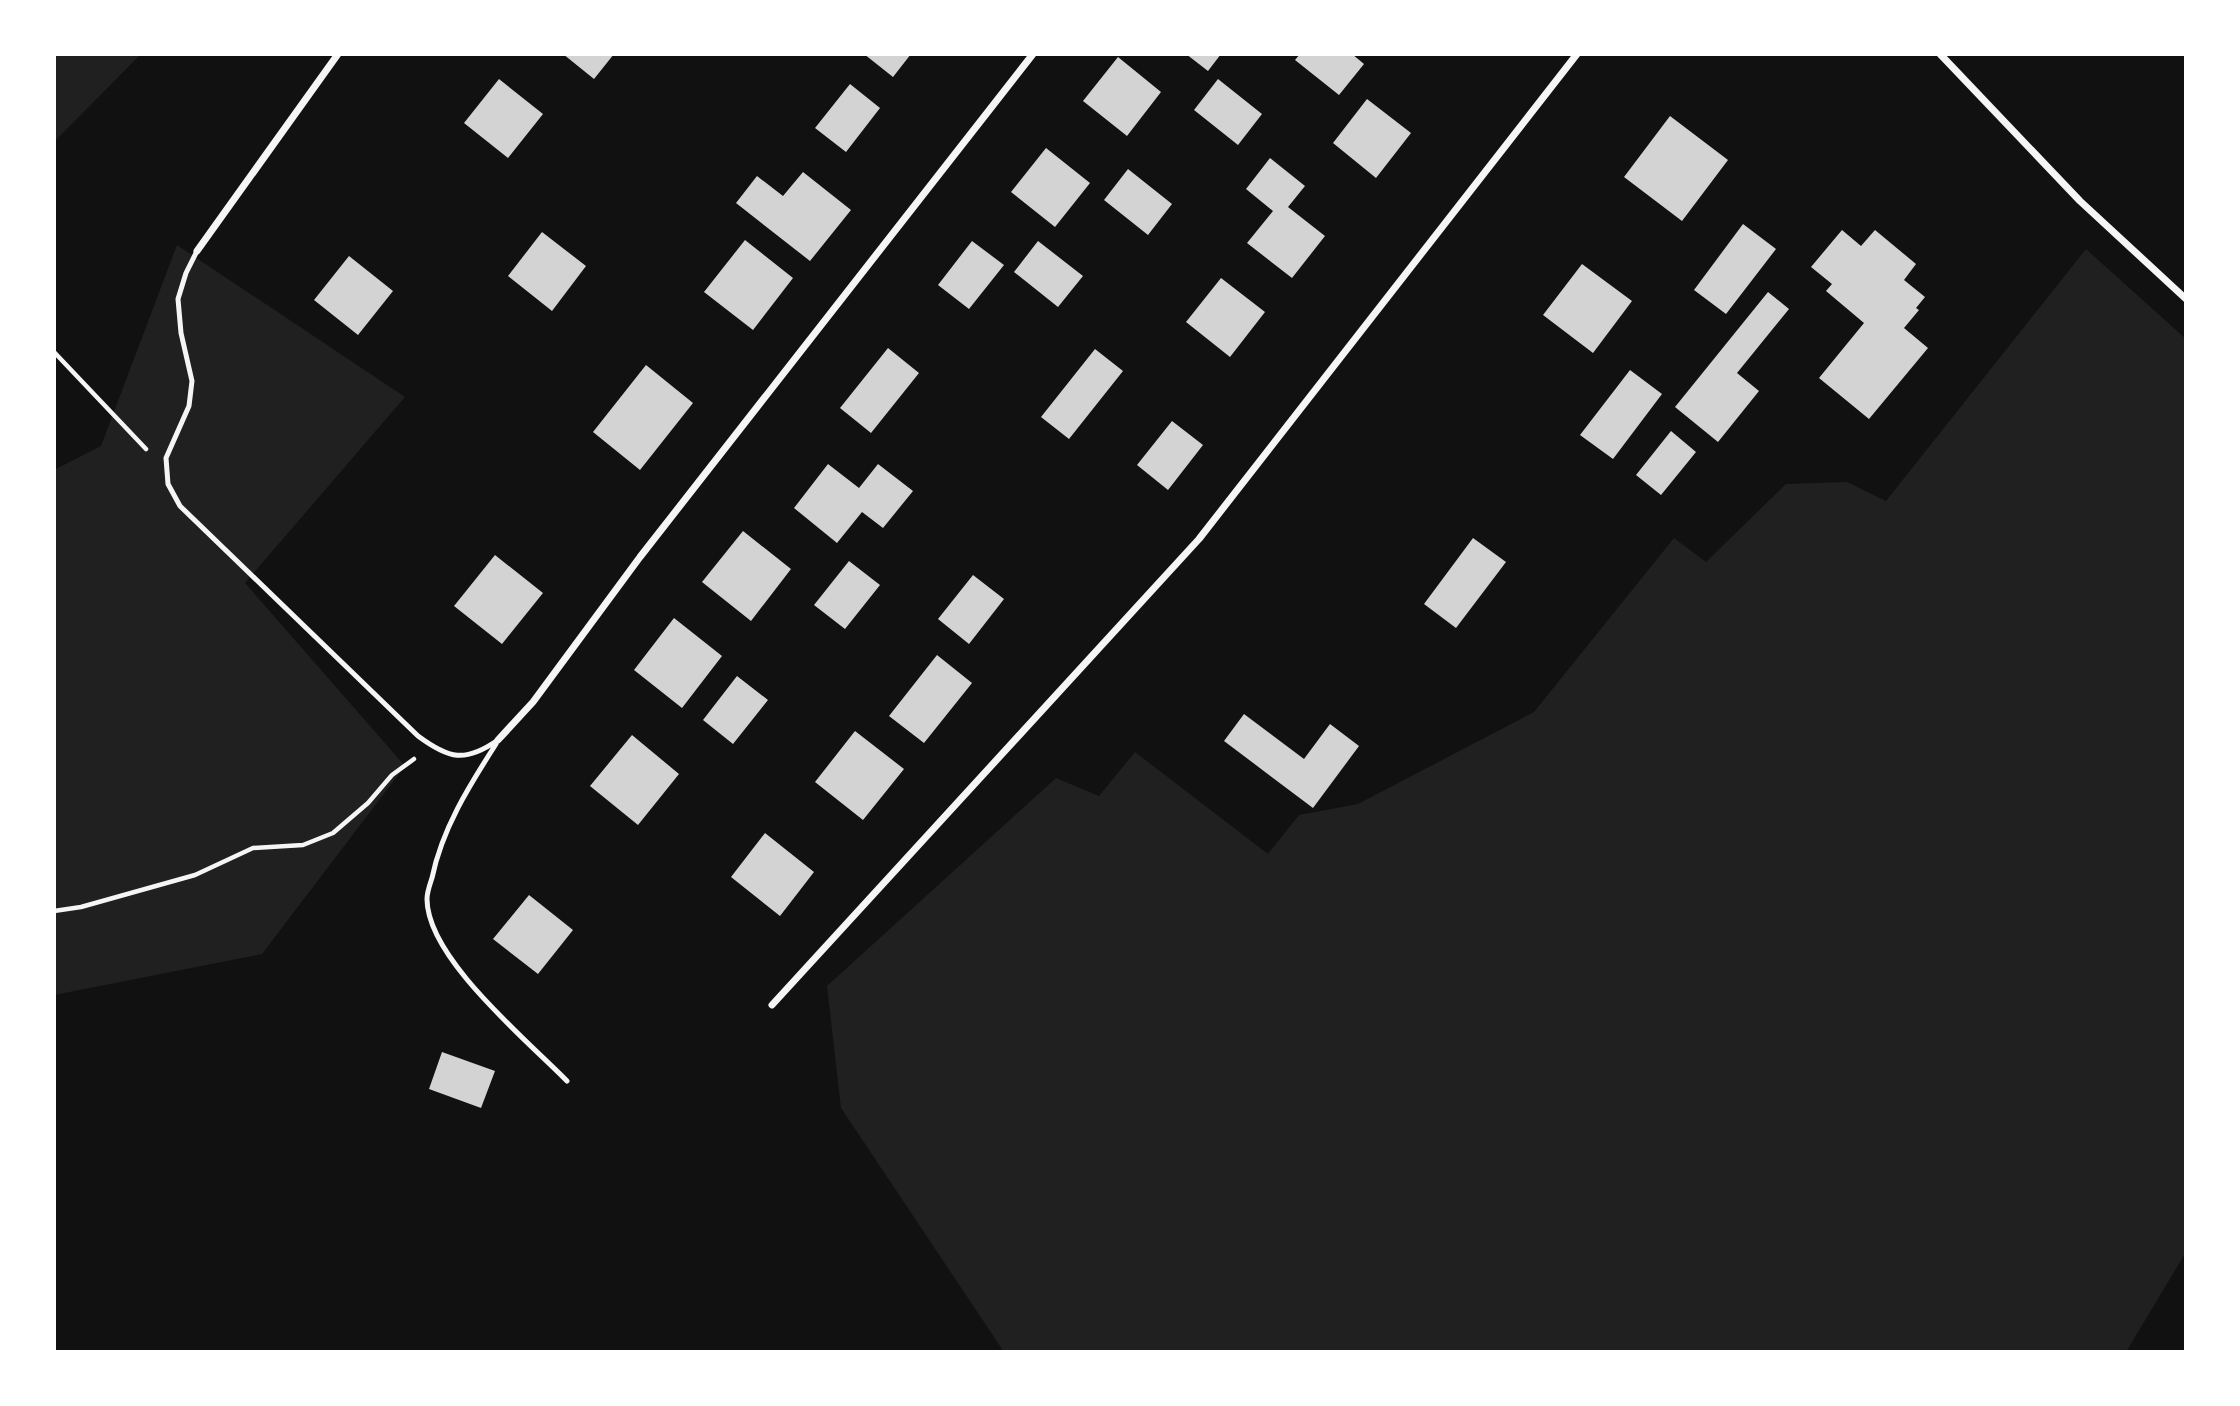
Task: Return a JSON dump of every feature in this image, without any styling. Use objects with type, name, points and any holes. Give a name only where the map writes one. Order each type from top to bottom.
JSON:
[{"type":"street","points":[[197,251],[338,54]]},
{"type":"street","points":[[498,740],[533,702],[640,557],[1033,54]]},
{"type":"street","points":[[772,1005],[1199,539],[1577,54]]},
{"type":"street","points":[[1940,54],[2080,201],[2186,299]]},
{"type":"lane","points":[[197,251],[186,273],[178,299],[181,333],[192,381],[189,407],[166,458],[168,484],[180,506],[418,736],[437,750],[451,756],[466,756],[480,753],[498,740]]},
{"type":"lane","points":[[498,740],[454,813],[436,858],[427,898],[433,932],[462,975],[567,1081]]},
{"type":"path","points":[[54,352],[132,437],[151,454],[166,458]]},
{"type":"path","points":[[54,911],[81,907],[195,875],[253,848],[303,845],[333,833],[368,803],[392,775],[414,759],[437,750]]},
{"type":"shaded area","points":[[54,54],[141,54],[54,142]]},
{"type":"shaded area","points":[[177,245],[405,397],[245,583],[405,766],[262,954],[54,995],[54,470],[101,446]]},
{"type":"shaded area","points":[[2086,249],[2186,339],[2186,1252],[2126,1352],[1004,1352],[841,1108],[827,986],[1056,778],[1099,796],[1135,752],[1268,854],[1299,815],[1358,804],[1534,712],[1674,538],[1706,562],[1786,484],[1847,482],[1886,501]]},
{"type":"building","points":[[563,54],[614,54],[594,79]]},
{"type":"building","points":[[864,54],[911,54],[893,77]]},
{"type":"building","points":[[1186,54],[1221,54],[1208,71]]},
{"type":"building","points":[[1300,54],[1352,54],[1364,64],[1339,95],[1295,60]]},
{"type":"building","points":[[1118,57],[1161,92],[1127,136],[1083,101]]},
{"type":"building","points":[[499,79],[543,114],[508,158],[464,123]]},
{"type":"building","points":[[1218,79],[1262,114],[1238,145],[1194,110]]},
{"type":"building","points":[[850,84],[880,108],[846,152],[815,128]]},
{"type":"building","points":[[1367,99],[1411,133],[1376,178],[1333,143]]},
{"type":"building","points":[[1670,116],[1728,160],[1682,221],[1624,177]]},
{"type":"building","points":[[1046,148],[1090,183],[1055,227],[1011,192]]},
{"type":"building","points":[[1270,158],[1305,186],[1288,207],[1325,236],[1292,278],[1247,243],[1273,211],[1246,189]]},
{"type":"building","points":[[1128,169],[1172,204],[1148,235],[1104,200]]},
{"type":"building","points":[[803,172],[851,210],[810,261],[736,203],[757,176],[783,196]]},
{"type":"building","points":[[1743,224],[1776,249],[1726,314],[1694,290]]},
{"type":"building","points":[[1842,230],[1861,246],[1875,230],[1916,264],[1904,280],[1925,297],[1916,308],[1919,310],[1904,328],[1928,348],[1869,419],[1819,378],[1864,323],[1826,291],[1832,284],[1811,267]]},
{"type":"building","points":[[542,232],[586,266],[552,311],[508,276]]},
{"type":"building","points":[[745,240],[793,278],[753,330],[704,292]]},
{"type":"building","points":[[972,241],[1004,265],[969,309],[938,285]]},
{"type":"building","points":[[1038,241],[1083,276],[1058,307],[1014,272]]},
{"type":"building","points":[[349,256],[393,291],[358,335],[314,300]]},
{"type":"building","points":[[1582,264],[1632,301],[1593,353],[1543,315]]},
{"type":"building","points":[[1221,278],[1265,312],[1230,357],[1186,322]]},
{"type":"building","points":[[1768,292],[1789,309],[1737,373],[1759,391],[1718,442],[1675,407]]},
{"type":"building","points":[[888,348],[919,373],[871,433],[840,408]]},
{"type":"building","points":[[1095,349],[1123,371],[1069,439],[1041,417]]},
{"type":"building","points":[[646,365],[693,403],[640,470],[593,432]]},
{"type":"building","points":[[1630,370],[1662,394],[1613,459],[1580,435]]},
{"type":"building","points":[[1172,421],[1203,445],[1168,490],[1137,465]]},
{"type":"building","points":[[1671,431],[1696,452],[1661,495],[1636,475]]},
{"type":"building","points":[[828,464],[859,488],[878,464],[913,491],[883,528],[862,512],[837,543],[794,508]]},
{"type":"building","points":[[743,531],[791,569],[751,621],[702,582]]},
{"type":"building","points":[[1473,538],[1506,562],[1456,628],[1424,604]]},
{"type":"building","points":[[495,555],[543,593],[502,644],[454,606]]},
{"type":"building","points":[[849,561],[880,585],[845,629],[814,605]]},
{"type":"building","points":[[973,575],[1004,599],[969,644],[938,619]]},
{"type":"building","points":[[674,618],[722,656],[682,708],[634,670]]},
{"type":"building","points":[[937,655],[972,683],[924,743],[889,716]]},
{"type":"building","points":[[737,676],[768,700],[733,744],[703,720]]},
{"type":"building","points":[[1244,714],[1304,759],[1330,724],[1359,746],[1313,808],[1224,741]]},
{"type":"building","points":[[855,731],[904,769],[863,820],[815,782]]},
{"type":"building","points":[[632,735],[679,774],[638,825],[590,786]]},
{"type":"building","points":[[765,833],[814,872],[780,916],[731,877]]},
{"type":"building","points":[[529,895],[573,930],[538,974],[493,939]]},
{"type":"building","points":[[442,1052],[495,1071],[481,1108],[429,1089]]}]
